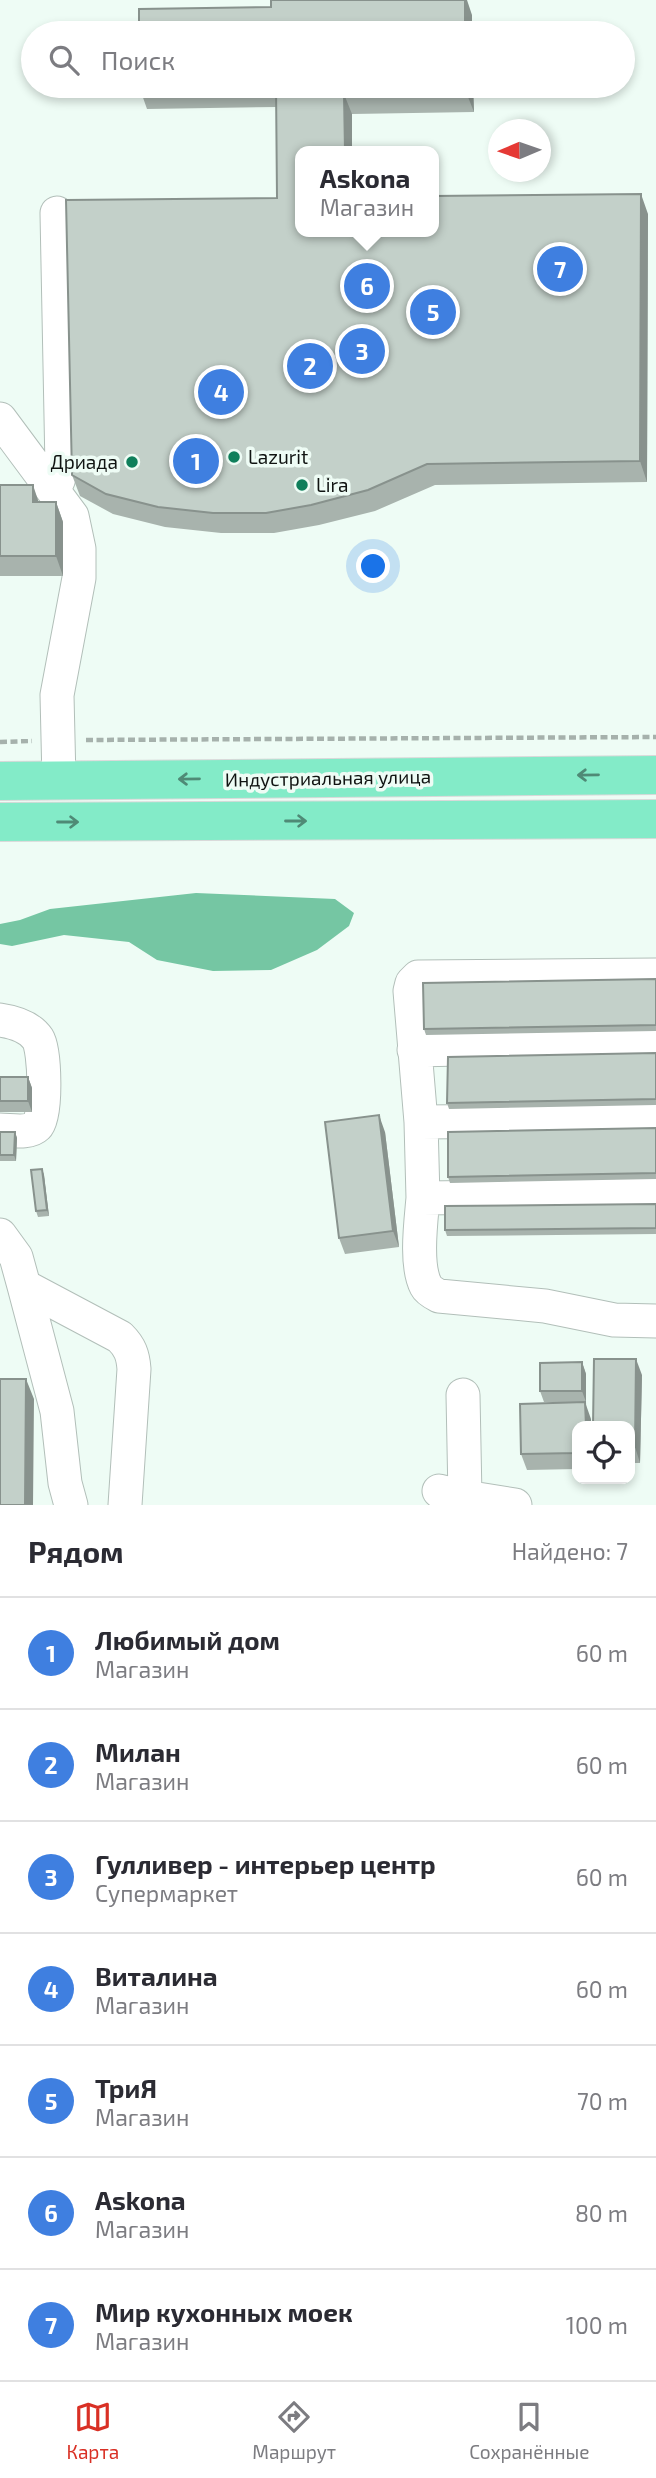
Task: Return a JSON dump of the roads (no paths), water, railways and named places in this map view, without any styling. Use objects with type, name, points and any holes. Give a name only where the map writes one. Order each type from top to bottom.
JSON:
[{"type":"main road","name":"Индустриальная улица","points":[[0,780],[656,775]]},
{"type":"main road","points":[[0,822],[656,819]]},
{"type":"lane","points":[[51,488],[58,481],[62,467],[57,213]]},
{"type":"lane","points":[[0,419],[72,516],[79,549],[79,578],[57,695],[60,780]]},
{"type":"lane","points":[[656,975],[418,977],[412,983],[410,991],[421,1122],[423,1198],[420,1241],[426,1287],[439,1296],[545,1306],[614,1320],[656,1321]]},
{"type":"lane","points":[[0,1020],[12,1021],[24,1027],[40,1042],[43,1052],[43,1107],[42,1120],[37,1127],[28,1130],[0,1130]]},
{"type":"lane","points":[[414,1050],[656,1045]]},
{"type":"lane","points":[[421,1122],[656,1120]]},
{"type":"lane","points":[[423,1198],[656,1195]]},
{"type":"lane","points":[[0,1235],[16,1257],[49,1381],[71,1505]]},
{"type":"lane","points":[[24,1286],[120,1337],[128,1346],[133,1357],[125,1505]]},
{"type":"lane","points":[[12,1380],[49,1381]]},
{"type":"lane","points":[[463,1395],[452,1494],[515,1505]]},
{"type":"place","name":"Мир кухонных моек","points":[[560,269]]},
{"type":"place","name":"Askona","points":[[367,286]]},
{"type":"place","name":"ТриЯ","points":[[433,312]]},
{"type":"place","name":"Гулливер - интерьер центр","points":[[362,351]]},
{"type":"place","name":"Милан","points":[[310,366]]},
{"type":"place","name":"Виталина","points":[[221,392]]},
{"type":"place","name":"Lazurit","points":[[234,457]]},
{"type":"place","name":"Любимый дом","points":[[196,461]]},
{"type":"place","name":"Дриада","points":[[132,462]]},
{"type":"place","name":"Lira","points":[[302,485]]}]
